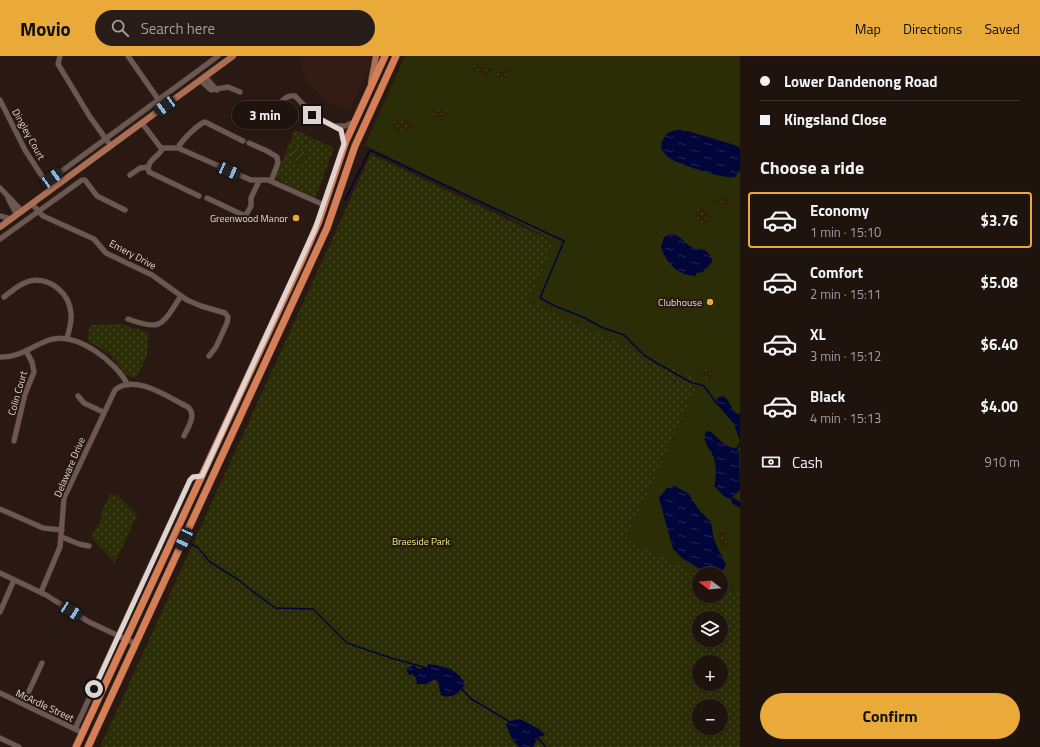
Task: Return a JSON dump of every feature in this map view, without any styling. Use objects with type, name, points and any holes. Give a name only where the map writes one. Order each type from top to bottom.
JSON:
[{"type":"highway","points":[[76,747],[302,260],[324,206],[344,144],[384,56]]},
{"type":"highway","points":[[88,747],[327,228],[353,152],[396,56]]},
{"type":"main road","points":[[0,227],[203,78],[231,58],[237,56]]},
{"type":"main road","points":[[370,86],[376,56]]},
{"type":"street","points":[[52,56],[59,57],[58,64],[90,117],[111,146]]},
{"type":"street","points":[[128,56],[158,99]]},
{"type":"street","points":[[48,181],[211,58],[218,56]]},
{"type":"street","points":[[211,58],[217,68]]},
{"type":"street","points":[[203,78],[211,90],[228,87],[240,92]]},
{"type":"street","points":[[272,122],[284,99],[293,96],[299,99],[315,117],[335,126],[343,132],[344,144]]},
{"type":"street","name":"Dingley Court","points":[[0,100],[25,150],[54,188]]},
{"type":"street","points":[[178,148],[182,140],[192,133],[199,124],[204,122],[243,141]]},
{"type":"street","points":[[335,126],[343,126],[354,122]]},
{"type":"street","points":[[142,123],[158,145],[163,148],[178,148],[248,179],[271,181],[324,206]]},
{"type":"street","points":[[249,143],[277,157],[278,163],[271,181]]},
{"type":"street","points":[[148,167],[149,163],[160,155],[163,148]]},
{"type":"street","points":[[130,175],[140,168],[148,167]]},
{"type":"street","points":[[148,167],[152,174],[177,184],[199,196]]},
{"type":"street","points":[[0,239],[80,180],[85,180],[97,196],[125,210]]},
{"type":"street","points":[[207,198],[246,215],[251,206],[251,199],[259,181]]},
{"type":"street","points":[[0,188],[20,213]]},
{"type":"street","name":"Emery Drive","points":[[32,204],[38,212],[45,217],[94,239],[106,253],[152,275],[180,296],[201,306],[223,312],[228,317],[227,323],[216,347],[209,356]]},
{"type":"street","points":[[0,216],[11,219]]},
{"type":"street","points":[[4,297],[20,285],[31,281],[54,285],[65,296],[70,307],[71,318],[67,338]]},
{"type":"street","points":[[128,319],[148,326],[159,325],[165,320],[180,296]]},
{"type":"street","points":[[0,357],[11,356],[26,351],[49,340],[67,338],[99,353],[110,361],[122,375],[126,385],[144,386],[190,408],[192,416],[184,436]]},
{"type":"street","name":"Colin Court","points":[[14,441],[25,394],[34,372],[32,362],[26,351]]},
{"type":"street","name":"Delaware Drive","points":[[41,592],[58,556],[62,537],[64,498],[111,397],[126,385]]},
{"type":"street","points":[[78,396],[84,403],[103,412]]},
{"type":"street","points":[[75,729],[192,478],[202,476]]},
{"type":"street","points":[[0,509],[43,528],[62,530]]},
{"type":"street","points":[[62,537],[88,546]]},
{"type":"street","points":[[0,574],[41,592],[89,622],[136,644]]},
{"type":"street","points":[[0,612],[14,580]]},
{"type":"street","points":[[23,704],[42,663]]},
{"type":"street","name":"McArdle Street","points":[[0,693],[83,733]]},
{"type":"street","points":[[0,738],[19,747]]},
{"type":"shaded area","points":[[300,56],[372,56],[370,67],[350,110],[325,101],[303,75]]},
{"type":"green space","points":[[405,56],[740,56],[740,594],[728,588],[728,567],[692,567],[692,572],[626,539],[700,380],[529,301],[554,242],[500,212],[365,145]]},
{"type":"green space","points":[[295,130],[334,148],[315,199],[275,179]]},
{"type":"green space","points":[[294,147],[307,153],[301,165],[289,158]]},
{"type":"green space","name":"Braeside Park","points":[[371,154],[554,242],[529,301],[700,380],[626,539],[692,572],[692,603],[728,603],[728,588],[740,594],[740,747],[100,747]]},
{"type":"green space","points":[[120,324],[148,332],[147,356],[136,378],[125,374],[110,355],[89,342],[87,335],[91,325]]},
{"type":"green space","points":[[110,494],[119,496],[137,515],[115,563],[91,537],[102,518],[101,513]]},
{"type":"sand","points":[[474,66],[478,66],[480,70],[481,67],[485,68],[490,66],[492,71],[486,75],[481,73],[475,74],[472,71]]},
{"type":"sand","points":[[505,69],[509,71],[508,78],[500,78],[496,76],[496,70],[501,71]]},
{"type":"sand","points":[[445,108],[449,113],[442,117],[436,117],[431,112],[433,109],[441,110]]},
{"type":"sand","points":[[406,121],[411,124],[412,128],[409,130],[397,132],[393,127],[394,122]]},
{"type":"sand","points":[[718,196],[728,199],[730,205],[728,206],[715,202],[714,199]]},
{"type":"sand","points":[[701,207],[710,214],[705,224],[696,218],[697,211]]},
{"type":"sand","points":[[703,366],[707,366],[711,378],[709,380],[705,379],[704,372],[700,370]]},
{"type":"sand","points":[[719,528],[724,529],[725,533],[723,536],[730,539],[729,542],[725,542],[728,545],[727,548],[719,543],[721,539],[718,537],[721,533],[719,532]]},
{"type":"water","points":[[680,129],[735,145],[740,148],[740,170],[735,177],[712,174],[669,158],[661,148],[662,141],[667,133]]},
{"type":"water","points":[[674,234],[691,247],[709,253],[712,262],[703,272],[696,273],[696,276],[684,274],[678,271],[666,258],[661,247],[664,237]]},
{"type":"water","points":[[723,396],[727,399],[735,413],[740,414],[740,441],[734,424],[717,404],[717,398]]},
{"type":"water","points":[[710,431],[729,447],[737,448],[739,452],[740,490],[732,497],[740,502],[740,508],[732,503],[731,499],[725,497],[714,486],[716,476],[715,461],[705,439],[706,432]]},
{"type":"water","points":[[674,486],[688,493],[699,510],[711,522],[714,540],[726,565],[725,567],[696,567],[682,558],[673,549],[659,498],[667,488]]},
{"type":"water","points":[[428,664],[445,667],[454,671],[462,678],[465,684],[461,690],[449,697],[441,695],[438,683],[435,679],[426,684],[417,684],[413,674],[409,675],[406,669],[413,665],[419,669],[427,667]]},
{"type":"water","points":[[520,719],[539,729],[545,735],[538,737],[533,747],[519,747],[512,739],[506,725],[509,721]]},
{"type":"waterway","points":[[345,200],[370,150],[564,241],[540,298],[555,306],[583,317],[601,327],[624,335],[645,356],[690,382],[704,386],[717,404]]},
{"type":"waterway","points":[[736,450],[740,443]]},
{"type":"waterway","points":[[192,545],[197,547],[210,562],[237,579],[275,608],[313,609],[347,643],[427,668]]},
{"type":"waterway","points":[[461,688],[470,698],[510,722]]},
{"type":"waterway","points":[[536,736],[546,747]]},
{"type":"place","name":"Greenwood Manor","points":[[296,218]]},
{"type":"place","name":"Clubhouse","points":[[710,302]]},
{"type":"route","points":[[94,689],[190,480],[193,477],[202,476],[319,221],[344,144],[343,132],[341,130],[312,115]]}]
